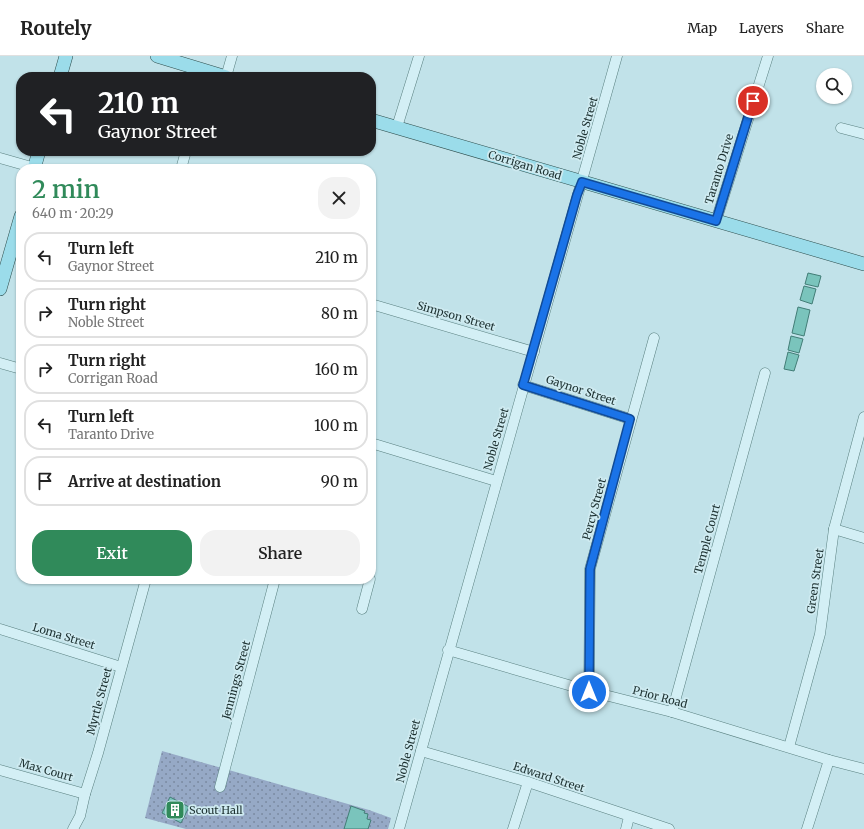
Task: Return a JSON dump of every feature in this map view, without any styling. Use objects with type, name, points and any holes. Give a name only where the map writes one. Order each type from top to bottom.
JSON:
[{"type":"main road","points":[[61,72],[66,56]]},
{"type":"main road","points":[[157,56],[201,72]]},
{"type":"main road","name":"Corrigan Road","points":[[376,121],[864,264]]},
{"type":"main road","points":[[0,289],[16,233]]},
{"type":"street","points":[[227,72],[232,56]]},
{"type":"street","points":[[397,127],[419,56]]},
{"type":"street","name":"Noble Street","points":[[399,829],[448,650],[617,56]]},
{"type":"street","name":"Taranto Drive","points":[[716,221],[768,56]]},
{"type":"street","points":[[841,128],[864,134]]},
{"type":"street","points":[[0,158],[19,164]]},
{"type":"street","name":"Simpson Street","points":[[376,305],[534,352]]},
{"type":"street","name":"Percy Street","points":[[589,692],[590,569],[630,419],[654,338]]},
{"type":"street","points":[[0,363],[16,368]]},
{"type":"street","name":"Temple Court","points":[[672,712],[765,373]]},
{"type":"street","name":"Gaynor Street","points":[[523,385],[630,419]]},
{"type":"street","name":"Green Street","points":[[789,747],[820,634],[834,529],[864,417]]},
{"type":"street","points":[[376,444],[496,481]]},
{"type":"street","points":[[834,529],[864,538]]},
{"type":"street","name":"Myrtle Street","points":[[73,829],[80,816],[84,794],[96,759],[145,584]]},
{"type":"street","name":"Jennings Street","points":[[220,787],[274,584]]},
{"type":"street","points":[[362,609],[369,584]]},
{"type":"street","name":"Loma Street","points":[[0,629],[121,667]]},
{"type":"street","name":"Prior Road","points":[[448,650],[589,692],[672,712],[864,769]]},
{"type":"street","name":"Edward Street","points":[[421,751],[528,782],[669,829]]},
{"type":"street","points":[[807,829],[830,760]]},
{"type":"street","name":"Max Court","points":[[0,770],[84,794]]},
{"type":"street","points":[[513,829],[528,782]]},
{"type":"street","points":[[626,829],[629,816]]},
{"type":"shaded area","points":[[162,751],[369,810],[391,818],[388,829],[186,829],[145,818]]},
{"type":"building","points":[[808,273],[821,276],[818,287],[805,284]]},
{"type":"building","points":[[804,286],[816,289],[812,304],[800,300]]},
{"type":"building","points":[[798,307],[810,310],[804,336],[792,333]]},
{"type":"building","points":[[791,336],[803,339],[799,353],[788,350]]},
{"type":"building","points":[[788,352],[799,355],[794,371],[784,369]]},
{"type":"building","name":"Scout Hall","points":[[170,797],[189,807],[181,823],[162,813]]},
{"type":"building","points":[[351,806],[365,811],[364,813],[368,814],[367,819],[371,820],[368,829],[344,829]]},
{"type":"place","name":"Scout Hall","points":[[175,810]]},
{"type":"route","points":[[589,692],[590,569],[630,419],[523,385],[534,352],[577,195],[582,182],[716,221],[753,101]]}]
